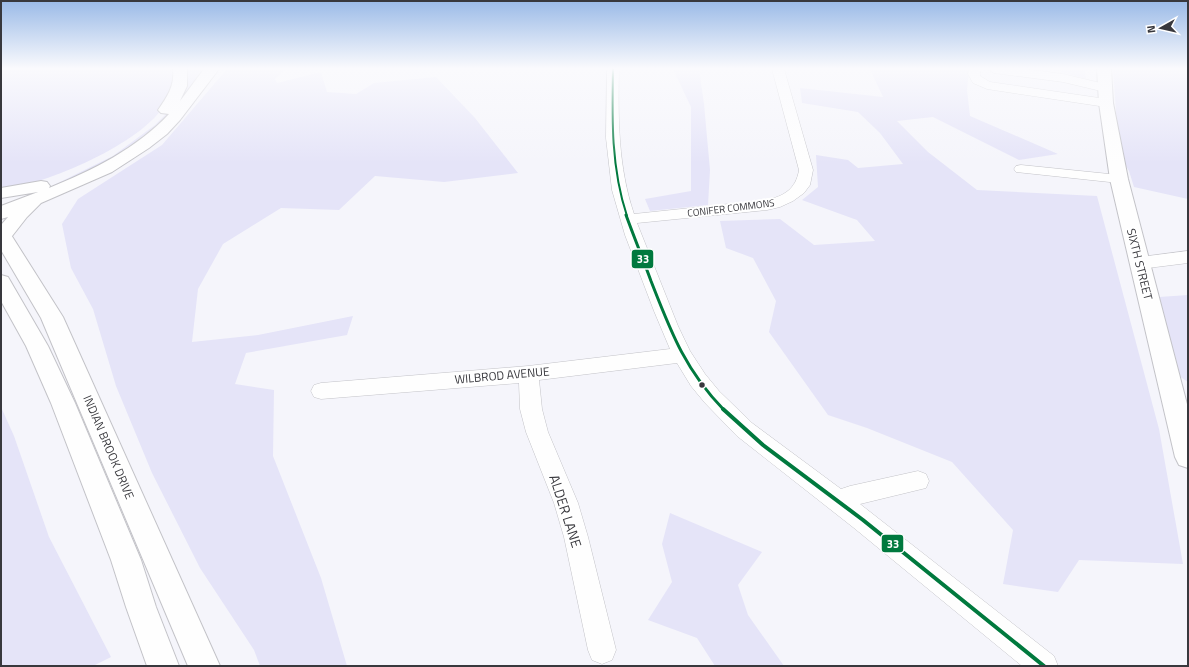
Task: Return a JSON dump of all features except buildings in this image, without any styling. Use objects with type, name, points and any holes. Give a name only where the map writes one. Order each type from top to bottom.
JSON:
[{"type":"main road","points":[[1,213],[104,158],[126,144],[149,127],[165,111],[172,100]]},
{"type":"main road","points":[[1,203],[42,191],[104,169],[147,143],[163,129],[187,100]]},
{"type":"main road","name":"SIXTH STREET","points":[[1107,100],[1119,179],[1188,457]]},
{"type":"main road","points":[[1,193],[42,191]]},
{"type":"main road","points":[[2,235],[14,224],[21,212],[42,191]]},
{"type":"main road","name":"INDIAN BROOK DRIVE","points":[[2,235],[52,317],[204,666]]},
{"type":"main road","name":"INDIAN BROOK DRIVE","points":[[1,282],[37,346],[63,403],[126,560],[141,607],[163,666]]},
{"type":"street","points":[[613,100],[617,179],[628,219],[668,323],[682,355],[699,381],[723,408],[755,437],[838,501],[1044,666]]},
{"type":"street","name":"CONIFER COMMONS","points":[[628,219],[754,207],[778,203],[794,195],[804,184],[806,170],[787,100]]},
{"type":"street","points":[[1021,169],[1119,179]]},
{"type":"street","points":[[1140,263],[1188,257]]},
{"type":"street","name":"WILBROD AVENUE","points":[[321,391],[528,374],[682,355]]},
{"type":"street","name":"ALDER LANE","points":[[528,374],[531,409],[537,432],[558,481],[572,524],[602,650]]},
{"type":"street","points":[[838,501],[850,496],[918,481]]},
{"type":"shaded area","points":[[1,100],[167,100],[153,119],[115,147],[67,171],[42,180],[1,190]]},
{"type":"shaded area","points":[[173,100],[181,100],[157,128],[109,162],[55,186],[54,185],[113,156],[155,125],[169,111]]},
{"type":"shaded area","points":[[200,100],[458,100],[475,118],[518,173],[444,182],[375,176],[339,210],[281,208],[223,244],[198,289],[192,342],[258,335],[353,316],[347,335],[246,353],[235,384],[274,390],[273,456],[321,578],[347,666],[260,666],[254,650],[200,568],[152,473],[116,386],[93,309],[71,268],[62,224],[78,199],[162,145]]},
{"type":"shaded area","points":[[688,100],[703,100],[710,170],[708,205],[650,211],[645,199],[691,191],[691,107]]},
{"type":"shaded area","points":[[802,100],[968,100],[970,116],[1058,154],[1019,160],[933,117],[897,121],[928,152],[977,190],[1097,196],[1159,429],[1183,564],[1079,560],[1058,592],[1003,584],[1013,530],[952,462],[867,428],[828,415],[769,332],[776,301],[753,258],[726,248],[720,221],[780,219],[814,245],[875,241],[857,220],[802,200],[818,187],[816,155],[848,160],[858,168],[903,164],[880,133],[858,112],[802,103]]},
{"type":"shaded area","points":[[1115,100],[1188,100],[1188,199],[1134,187],[1129,171],[1119,155]]},
{"type":"shaded area","points":[[1188,295],[1188,382],[1179,376],[1159,297]]},
{"type":"shaded area","points":[[1,407],[14,436],[49,537],[111,657],[93,666],[1,666]]},
{"type":"shaded area","points":[[670,513],[762,552],[738,585],[748,615],[784,666],[715,666],[697,638],[648,620],[672,582],[662,544]]},
{"type":"transit line","name":"33","points":[[612,100],[614,160],[622,202],[634,238],[667,322],[684,358],[698,380],[729,415],[763,445],[837,500],[1044,666]]}]
